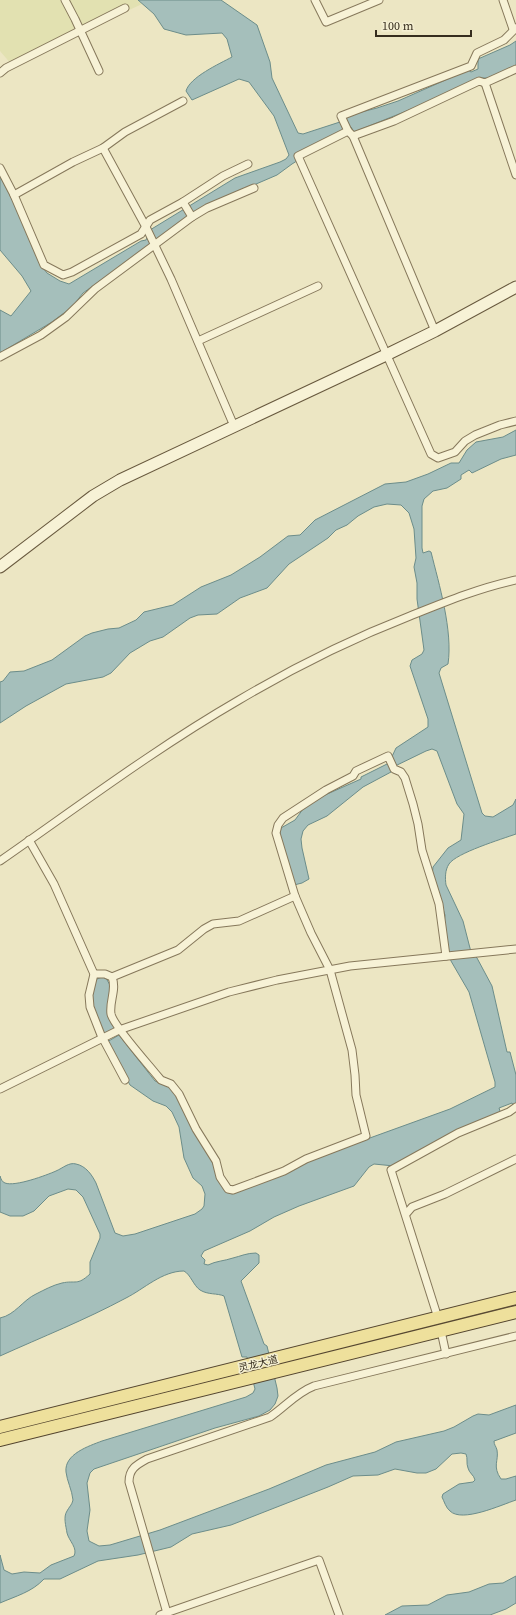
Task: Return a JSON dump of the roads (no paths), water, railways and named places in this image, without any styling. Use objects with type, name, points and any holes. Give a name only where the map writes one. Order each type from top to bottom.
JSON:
[{"type":"main road","name":"灵龙大道","points":[[0,1427],[516,1298]]},
{"type":"main road","name":"灵龙大道","points":[[0,1440],[516,1312]]},
{"type":"street","points":[[65,0],[99,71]]},
{"type":"street","points":[[315,0],[326,22],[379,0]]},
{"type":"street","points":[[435,331],[351,134],[341,116],[471,66],[477,53],[504,40],[515,28],[503,0]]},
{"type":"street","points":[[0,73],[6,68],[125,8]]},
{"type":"street","points":[[516,69],[485,83],[479,81],[394,120],[351,134],[298,156],[431,454],[438,458],[455,452],[465,441],[475,435],[500,425],[516,421]]},
{"type":"street","points":[[485,83],[516,175]]},
{"type":"street","points":[[14,195],[73,162],[103,148],[125,132],[183,101]]},
{"type":"street","points":[[103,148],[146,227],[171,279],[234,426]]},
{"type":"street","points":[[0,168],[14,195],[44,265],[63,275],[72,272],[140,234],[150,220],[183,202],[223,176],[248,164]]},
{"type":"street","points":[[0,357],[41,335],[66,317],[95,289],[192,217],[206,208],[254,188]]},
{"type":"street","points":[[183,202],[192,217]]},
{"type":"street","points":[[198,341],[318,286]]},
{"type":"street","points":[[0,567],[93,496],[120,480],[386,355],[435,331],[516,287]]},
{"type":"street","points":[[0,860],[159,750],[238,700],[368,633],[449,600],[516,580]]},
{"type":"street","points":[[112,977],[114,989],[111,1013],[114,1020],[161,1080],[175,1088],[196,1129],[216,1161],[220,1177],[226,1188],[231,1190],[284,1171],[306,1159],[366,1136],[356,1094],[352,1050],[330,970],[311,933],[295,896],[276,833],[280,821],[295,809],[326,790],[354,776],[356,771],[388,756],[394,769],[401,772],[405,778],[413,804],[422,850],[439,904],[447,956]]},
{"type":"street","points":[[29,840],[54,884],[94,974],[89,995],[89,1003],[102,1038],[125,1080]]},
{"type":"street","points":[[94,974],[105,974],[112,977],[178,950],[204,929],[213,924],[239,921],[295,896]]},
{"type":"street","points":[[0,1089],[102,1038],[229,992],[263,983],[330,970],[385,962],[516,949]]},
{"type":"street","points":[[438,1318],[391,1170],[447,1138],[509,1112],[516,1107]]},
{"type":"street","points":[[406,1214],[412,1207],[445,1194],[516,1160]]},
{"type":"street","points":[[441,1331],[446,1354]]},
{"type":"street","points":[[339,1615],[319,1560],[163,1614],[150,1555],[129,1482],[130,1472],[138,1464],[147,1459],[270,1418],[297,1395],[314,1386],[516,1336]]},
{"type":"water","points":[[138,0],[221,0],[257,25],[270,62],[272,78],[298,133],[303,134],[346,120],[346,116],[398,101],[468,70],[471,72],[478,69],[478,59],[516,41],[516,67],[490,78],[480,78],[429,102],[354,132],[351,127],[277,175],[205,206],[83,293],[72,307],[52,322],[0,353],[0,310],[11,316],[31,291],[22,276],[0,250],[0,176],[18,210],[40,264],[47,273],[60,281],[69,284],[141,241],[146,240],[150,230],[235,178],[280,162],[286,159],[289,155],[274,116],[249,82],[239,79],[192,100],[186,91],[193,81],[199,76],[232,57],[227,39],[222,33],[186,35],[164,29],[154,14]]},
{"type":"water","points":[[516,430],[516,455],[501,459],[472,473],[469,470],[461,475],[461,479],[447,488],[433,491],[424,499],[422,506],[422,548],[423,553],[429,551],[431,552],[447,622],[449,637],[448,664],[441,668],[439,673],[482,813],[485,816],[493,817],[513,805],[516,799],[516,834],[460,855],[449,864],[445,877],[446,885],[463,921],[471,952],[477,958],[492,986],[507,1052],[510,1052],[516,1075],[516,1104],[513,1105],[512,1103],[499,1108],[501,1114],[394,1166],[374,1164],[369,1167],[354,1186],[299,1206],[274,1217],[250,1231],[204,1251],[201,1256],[205,1260],[204,1264],[208,1265],[247,1254],[256,1253],[259,1255],[259,1263],[241,1281],[264,1344],[267,1346],[277,1388],[278,1396],[275,1404],[270,1410],[259,1416],[215,1428],[94,1469],[90,1473],[87,1483],[90,1510],[87,1531],[89,1541],[99,1546],[110,1545],[160,1530],[269,1489],[326,1465],[375,1452],[396,1442],[444,1431],[478,1414],[489,1415],[516,1405],[516,1433],[494,1441],[494,1444],[497,1450],[496,1467],[501,1479],[516,1476],[516,1500],[492,1509],[472,1514],[463,1515],[450,1511],[442,1497],[443,1494],[459,1484],[473,1482],[475,1480],[469,1470],[466,1454],[452,1454],[436,1469],[426,1473],[395,1469],[378,1475],[353,1476],[231,1525],[192,1534],[171,1547],[138,1555],[98,1561],[60,1579],[44,1579],[34,1587],[18,1596],[0,1603],[0,1555],[4,1570],[12,1574],[24,1572],[40,1573],[51,1565],[74,1556],[75,1550],[67,1533],[65,1519],[66,1513],[73,1500],[67,1479],[66,1466],[73,1456],[84,1448],[102,1441],[246,1397],[253,1393],[255,1389],[247,1357],[242,1357],[224,1296],[206,1293],[200,1290],[184,1271],[161,1277],[111,1306],[0,1356],[0,1318],[15,1311],[31,1297],[55,1285],[79,1281],[86,1278],[90,1274],[90,1262],[100,1238],[100,1234],[83,1197],[76,1190],[68,1189],[49,1196],[34,1211],[23,1216],[10,1216],[0,1212],[0,1176],[4,1183],[10,1184],[31,1180],[71,1164],[80,1165],[93,1177],[115,1233],[123,1236],[135,1234],[195,1214],[204,1206],[205,1194],[202,1186],[193,1178],[184,1158],[179,1127],[172,1112],[166,1106],[153,1101],[130,1085],[107,1042],[119,1035],[155,1081],[170,1087],[175,1091],[212,1161],[218,1178],[227,1191],[232,1194],[283,1174],[309,1160],[450,1109],[495,1087],[495,1082],[469,992],[451,961],[447,949],[444,925],[445,915],[432,876],[433,867],[448,848],[461,840],[464,814],[457,804],[437,751],[432,749],[426,751],[391,768],[391,772],[363,787],[327,816],[308,825],[303,831],[301,839],[309,879],[302,883],[294,885],[279,839],[281,828],[295,820],[306,805],[361,779],[361,777],[389,763],[396,748],[428,727],[428,719],[410,666],[412,660],[422,654],[424,650],[414,567],[416,558],[414,529],[409,513],[401,505],[387,504],[374,507],[358,516],[347,525],[336,530],[328,538],[289,564],[267,588],[240,598],[217,614],[198,615],[190,618],[163,637],[150,641],[130,653],[111,673],[103,677],[66,684],[26,706],[0,723],[0,682],[3,681],[10,672],[24,671],[52,660],[85,636],[108,629],[119,628],[136,620],[144,612],[173,605],[201,587],[231,575],[260,557],[288,536],[300,535],[315,520],[385,484],[406,482],[451,463],[459,463],[467,450],[476,442],[503,437]]},
{"type":"water","points":[[102,977],[106,978],[111,987],[116,1028],[104,1034],[93,1010],[92,1000],[94,982]]},
{"type":"water","points":[[516,1576],[516,1603],[506,1609],[490,1615],[385,1615],[402,1606],[428,1605],[447,1595],[469,1592],[489,1584],[503,1583]]}]
